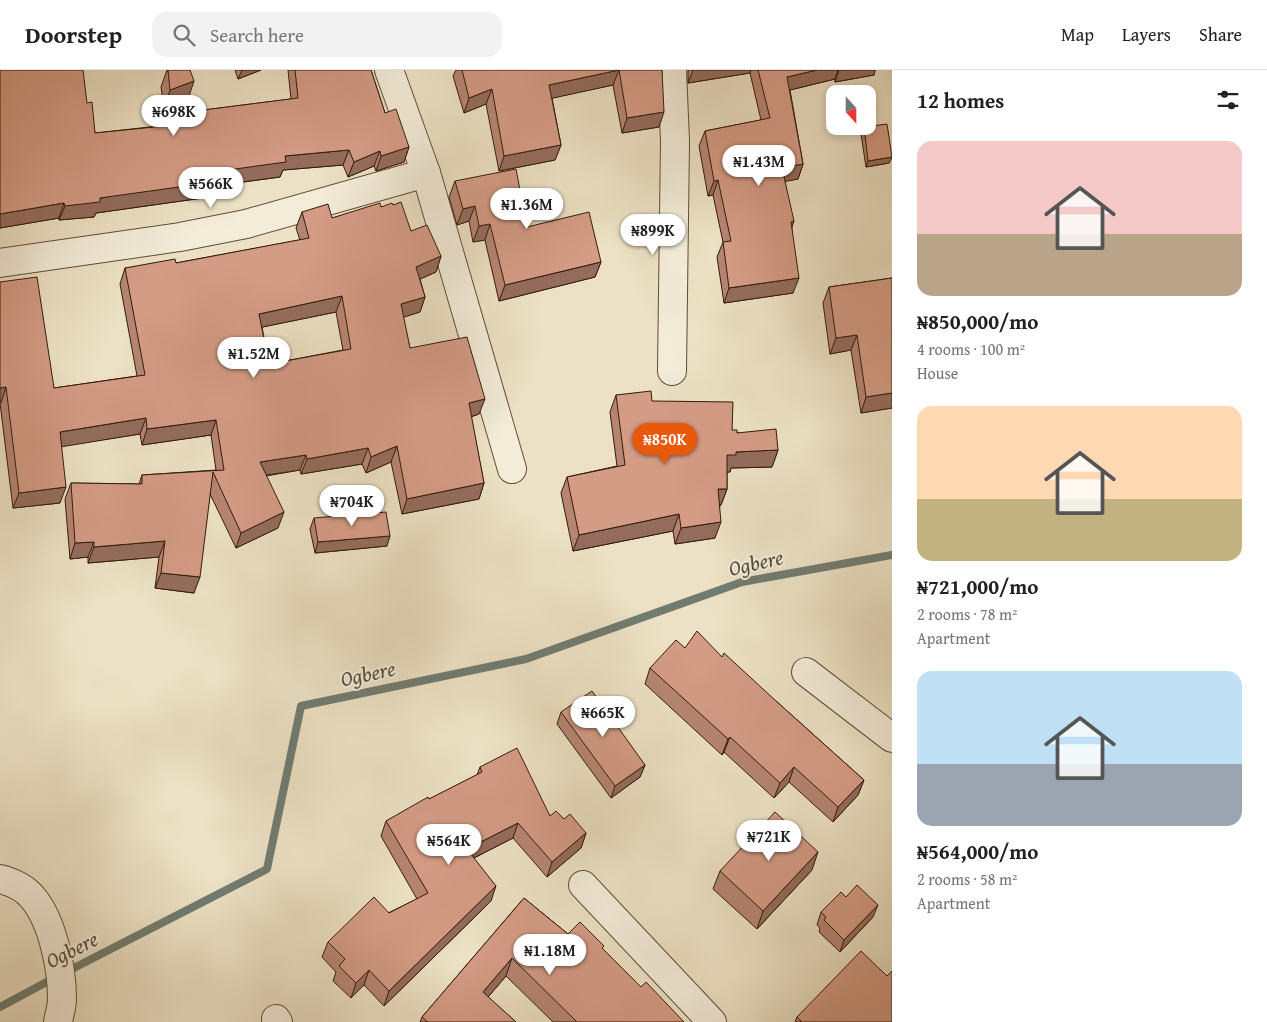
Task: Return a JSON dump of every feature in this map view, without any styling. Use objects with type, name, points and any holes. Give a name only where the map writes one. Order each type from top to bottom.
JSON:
[{"type":"street","points":[[389,70],[426,173],[512,469]]},
{"type":"street","points":[[672,70],[675,114],[672,371]]},
{"type":"street","points":[[0,263],[180,237],[246,224],[426,173]]},
{"type":"street","points":[[806,672],[892,738]]},
{"type":"street","points":[[0,879],[12,882],[32,897],[49,926],[59,960],[62,1000],[58,1022]]},
{"type":"street","points":[[583,885],[712,1022]]},
{"type":"building","points":[[0,70],[83,70],[87,103],[92,102],[95,133],[174,125],[172,114],[298,98],[295,70],[371,70],[385,113],[396,109],[409,147],[381,156],[380,151],[354,162],[349,150],[285,156],[286,162],[228,170],[229,180],[100,198],[100,202],[65,206],[64,203],[0,214]]},
{"type":"building","points":[[168,70],[190,70],[194,81],[170,90]]},
{"type":"building","points":[[462,70],[619,70],[549,85],[561,145],[504,156],[492,89],[469,98]]},
{"type":"building","points":[[619,70],[662,70],[664,112],[627,118]]},
{"type":"building","points":[[758,70],[817,70],[787,77],[803,164],[782,168],[794,221],[791,222],[799,278],[729,288],[723,242],[731,241],[718,180],[714,181],[705,131],[770,118]]},
{"type":"building","points":[[887,124],[892,157],[868,161],[865,135],[876,135],[876,125]]},
{"type":"building","points":[[516,169],[527,227],[589,212],[601,262],[505,285],[490,224],[479,226],[475,206],[463,209],[455,181]]},
{"type":"building","points":[[401,202],[411,231],[427,225],[441,256],[416,267],[425,297],[401,304],[410,348],[467,337],[485,399],[469,403],[484,483],[407,499],[397,446],[371,457],[368,448],[307,459],[306,455],[260,462],[284,512],[241,533],[213,472],[200,577],[161,573],[165,541],[94,547],[94,542],[75,543],[71,483],[142,484],[142,475],[224,470],[216,420],[147,429],[146,418],[60,432],[66,487],[19,493],[6,387],[0,388],[0,282],[37,277],[54,388],[145,375],[125,268],[175,259],[176,263],[309,238],[302,212],[328,204],[332,218],[380,203],[381,207],[392,203],[393,205]],"holes":[[[342,296],[351,349],[269,364],[259,314]]]},
{"type":"building","points":[[892,278],[892,393],[866,397],[857,335],[836,338],[829,287]]},
{"type":"building","points":[[651,391],[652,401],[733,402],[732,430],[737,430],[737,433],[776,429],[778,450],[736,452],[736,455],[727,455],[727,489],[718,489],[721,522],[681,528],[679,514],[579,535],[567,477],[625,465],[616,395]]},
{"type":"building","points":[[386,512],[390,536],[318,542],[314,518]]},
{"type":"building","points":[[697,631],[722,657],[724,653],[864,780],[838,807],[794,767],[780,783],[650,668],[676,640],[685,648]]},
{"type":"building","points":[[592,691],[645,765],[615,786],[561,712]]},
{"type":"building","points":[[517,748],[550,816],[556,811],[564,819],[570,814],[586,833],[552,862],[518,823],[467,849],[496,886],[389,991],[369,970],[356,983],[339,966],[345,959],[328,942],[374,897],[389,913],[428,893],[386,821],[428,797],[429,799],[482,772],[480,767]]},
{"type":"building","points":[[775,812],[818,852],[763,911],[720,871]]},
{"type":"building","points":[[857,885],[878,905],[844,940],[824,920],[826,917],[821,912],[841,892],[846,897]]},
{"type":"building","points":[[524,898],[568,934],[580,922],[604,946],[602,948],[641,987],[646,982],[684,1022],[577,1022],[512,958],[483,992],[516,1022],[428,1022],[422,1017]]},
{"type":"building","points":[[861,951],[887,976],[892,971],[892,1022],[802,1022],[797,1017]]},
{"type":"waterway","name":"Ogbere","points":[[66,972],[267,869],[301,706],[526,659],[742,582],[892,555]]},
{"type":"waterway","name":"Ogbere","points":[[0,1007],[56,977]]}]
